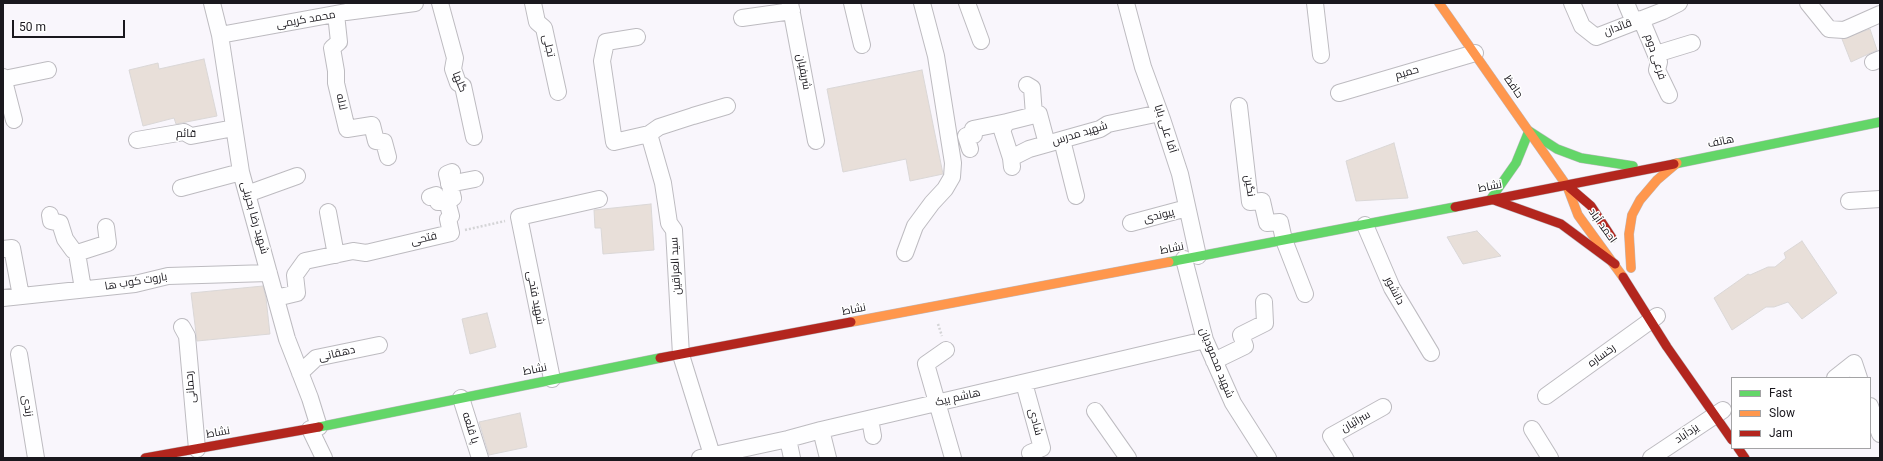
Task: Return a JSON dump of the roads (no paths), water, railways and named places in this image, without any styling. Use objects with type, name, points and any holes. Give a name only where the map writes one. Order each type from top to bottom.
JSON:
[{"type":"main road","name":"حافظ","points":[[1440,3],[1567,186]]},
{"type":"main road","name":"هاتف","points":[[1567,186],[1650,168],[1880,126]]},
{"type":"main road","points":[[1615,264],[1561,224],[1490,200],[1505,181],[1516,163],[1529,131],[1557,149],[1581,158],[1650,168]]},
{"type":"main road","name":"احمد آباد","points":[[1567,186],[1592,206],[1633,271],[1628,234],[1632,215],[1640,200],[1657,180],[1677,163]]},
{"type":"main road","name":"نشاط","points":[[145,458],[194,452],[552,379],[934,308],[1567,186]]},
{"type":"main road","name":"احمد آباد","points":[[1567,186],[1578,215],[1670,335]]},
{"type":"main road","name":"احمد آباد","points":[[1653,313],[1721,412],[1731,437]]},
{"type":"street","name":"شهید رضا بحرینی","points":[[212,3],[220,35],[241,172],[287,339],[300,372],[324,458]]},
{"type":"street","name":"محمد کریمی","points":[[220,35],[336,14],[415,3]]},
{"type":"street","name":"گلها","points":[[440,3],[455,58],[453,69],[458,84],[463,86],[474,137]]},
{"type":"street","name":"تجلی","points":[[533,3],[537,22],[544,28],[558,92]]},
{"type":"street","points":[[852,3],[862,45]]},
{"type":"street","points":[[905,253],[915,226],[932,203],[946,189],[952,177],[953,163],[936,56],[922,3]]},
{"type":"street","points":[[967,3],[981,41]]},
{"type":"street","name":"آقا علی بابا","points":[[1126,3],[1143,66],[1180,174],[1187,208],[1191,258]]},
{"type":"street","points":[[1315,3],[1321,55]]},
{"type":"street","name":"قائدان","points":[[1572,3],[1582,26],[1596,36],[1638,21],[1679,3]]},
{"type":"street","name":"فرعی دوم","points":[[1626,3],[1638,21],[1656,54],[1659,62],[1657,70],[1669,95]]},
{"type":"street","points":[[1808,3],[1829,29],[1844,30],[1878,13]]},
{"type":"street","points":[[742,18],[791,7]]},
{"type":"street","name":"شریفیان","points":[[791,7],[816,141]]},
{"type":"street","name":"لاله","points":[[336,14],[339,42],[332,48],[336,71],[336,83],[347,129],[372,125],[376,141],[384,142],[388,157]]},
{"type":"street","points":[[637,36],[606,42],[602,61],[614,142],[649,134],[659,127],[727,106]]},
{"type":"street","points":[[1656,54],[1692,43]]},
{"type":"street","name":"حمیم","points":[[1339,93],[1475,53]]},
{"type":"street","points":[[14,120],[3,78],[31,80],[48,70]]},
{"type":"street","points":[[1027,85],[1032,88],[1034,115]]},
{"type":"street","name":"نگین","points":[[1240,106],[1250,202],[1262,200],[1266,223],[1280,222],[1284,240]]},
{"type":"street","name":"شهید مدرس","points":[[1003,119],[1002,130],[1011,163],[1029,149],[1100,129],[1108,124],[1160,113]]},
{"type":"street","points":[[970,149],[966,136],[974,135],[973,129],[1003,119],[1040,114],[1047,144]]},
{"type":"street","name":"قائم","points":[[137,140],[184,132],[191,136],[234,128]]},
{"type":"street","name":"سید العراقین","points":[[649,134],[663,183],[669,223],[674,230],[681,355]]},
{"type":"street","points":[[1062,140],[1076,196]]},
{"type":"street","points":[[181,188],[241,172]]},
{"type":"street","points":[[247,194],[297,176]]},
{"type":"street","points":[[430,197],[436,195],[438,202],[447,201],[452,198],[451,178],[475,179]]},
{"type":"street","name":"شهید فتحی","points":[[552,379],[519,217],[599,199]]},
{"type":"street","points":[[1849,201],[1880,199]]},
{"type":"street","name":"فتحی","points":[[276,298],[297,293],[295,275],[305,261],[353,251],[366,253],[451,233],[448,219],[451,216],[447,201]]},
{"type":"street","name":"پیوندی","points":[[1131,223],[1187,208]]},
{"type":"street","points":[[328,212],[336,255]]},
{"type":"street","points":[[50,214],[51,221],[60,223],[65,239],[77,253],[83,289]]},
{"type":"street","name":"دانشور","points":[[1365,224],[1392,288],[1431,354]]},
{"type":"street","points":[[77,253],[108,243],[106,226]]},
{"type":"street","points":[[1284,240],[1305,294]]},
{"type":"street","points":[[3,249],[12,248],[21,296]]},
{"type":"street","name":"شهید محمودیان","points":[[1191,258],[1205,340],[1233,403],[1268,458]]},
{"type":"street","name":"باروت کوب ها","points":[[3,298],[135,284],[168,276],[269,273]]},
{"type":"street","points":[[1214,362],[1245,346],[1241,335],[1265,323],[1264,302]]},
{"type":"street","name":"رخساره","points":[[1546,396],[1653,313]]},
{"type":"street","name":"رحمانی","points":[[182,327],[187,336],[194,452]]},
{"type":"street","name":"هاشم بیک","points":[[681,355],[706,456],[753,452],[788,439],[821,430],[1205,340]]},
{"type":"street","name":"دهقانی","points":[[300,372],[316,358],[379,345]]},
{"type":"street","points":[[946,350],[926,364],[953,458]]},
{"type":"street","name":"زندی","points":[[19,354],[36,458]]},
{"type":"street","points":[[1835,377],[1854,363],[1860,377]]},
{"type":"street","name":"شادی","points":[[1024,383],[1042,448],[1030,453]]},
{"type":"street","name":"پا قلعه","points":[[461,398],[480,458]]},
{"type":"street","name":"سرائیان","points":[[1345,458],[1331,436],[1383,407]]},
{"type":"street","points":[[1095,411],[1128,458]]},
{"type":"street","points":[[1874,411],[1880,434]]},
{"type":"street","name":"یزدآباد","points":[[1658,456],[1721,412]]},
{"type":"street","points":[[870,418],[873,436]]},
{"type":"street","points":[[1532,429],[1550,458]]},
{"type":"street","points":[[821,430],[828,458]]},
{"type":"street","points":[[788,439],[792,458]]}]
